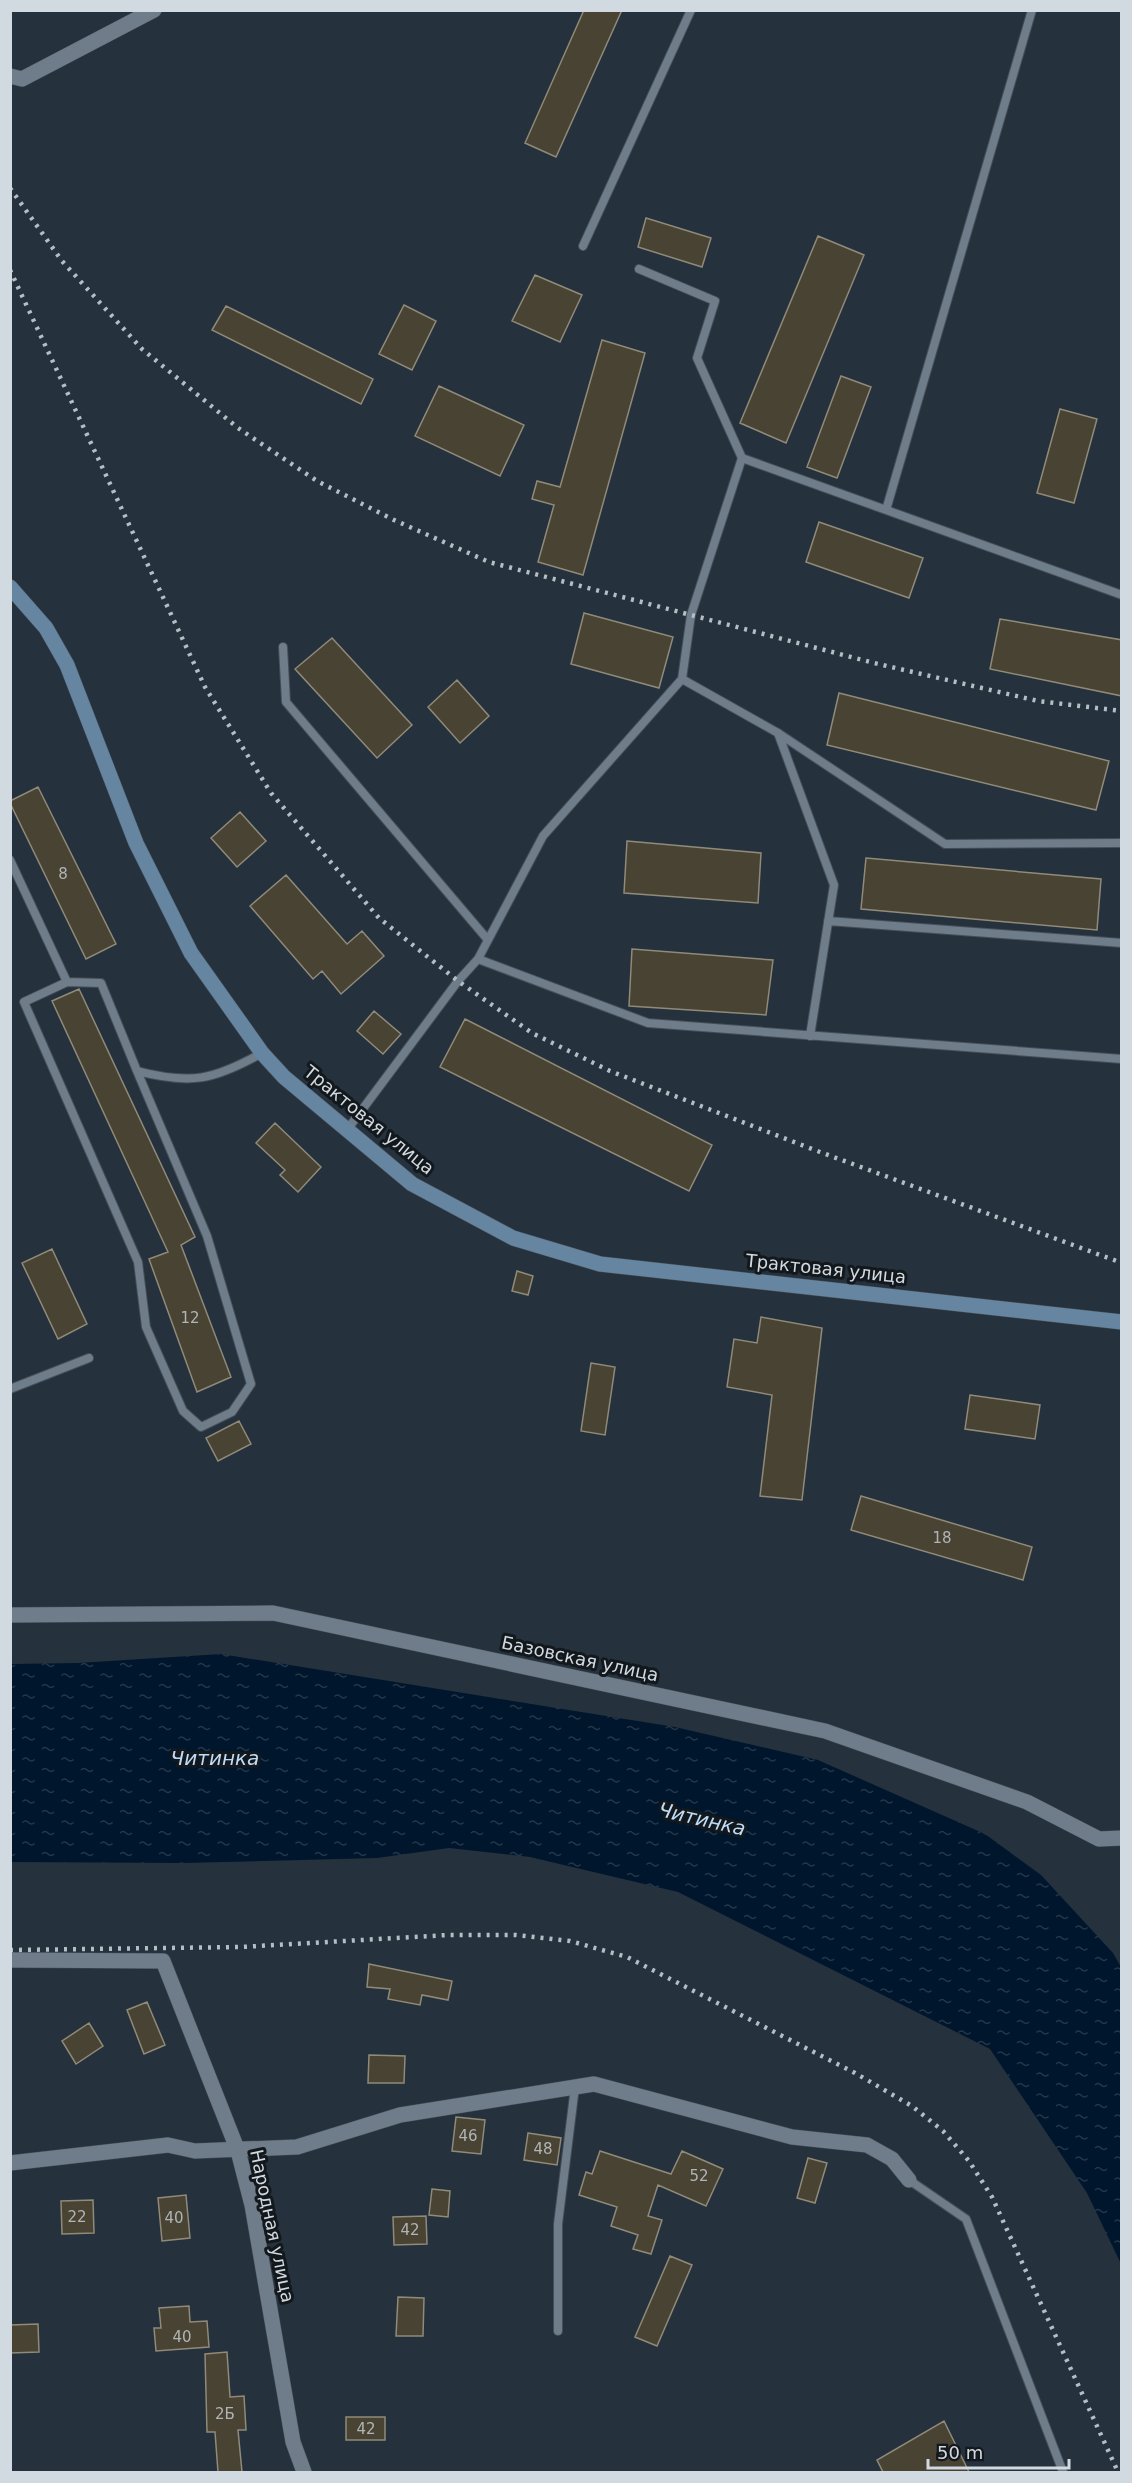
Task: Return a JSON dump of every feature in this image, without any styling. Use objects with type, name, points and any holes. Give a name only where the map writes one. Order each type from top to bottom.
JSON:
[{"type":"main road","name":"Трактовая улица","points":[[10,587],[46,628],[67,665],[136,843],[191,953],[262,1053],[284,1077],[412,1184],[513,1238],[600,1264],[1122,1322]]},
{"type":"street","points":[[10,76],[22,79],[154,10]]},
{"type":"street","name":"Базовская улица","points":[[10,1615],[273,1613],[825,1731],[1027,1802],[1099,1839],[1122,1838]]},
{"type":"street","name":"Народная улица","points":[[10,1960],[164,1961],[238,2151],[252,2205],[293,2442],[304,2472]]},
{"type":"street","points":[[10,2163],[168,2145],[195,2151],[297,2147],[400,2115],[594,2084],[792,2137],[867,2145],[892,2159],[909,2180]]},
{"type":"lane","points":[[583,246],[692,10]]},
{"type":"lane","points":[[886,510],[1032,10]]},
{"type":"lane","points":[[347,1130],[458,981],[478,959],[543,836],[682,679],[691,615],[742,458],[697,358],[715,301],[639,269]]},
{"type":"lane","points":[[742,458],[1122,595]]},
{"type":"lane","points":[[283,647],[286,702],[488,940]]},
{"type":"lane","points":[[682,679],[778,733],[945,844],[1122,843]]},
{"type":"lane","points":[[778,733],[834,885],[810,1036]]},
{"type":"lane","points":[[10,860],[67,982]]},
{"type":"lane","points":[[828,921],[1122,943]]},
{"type":"lane","points":[[478,959],[648,1023],[1122,1059]]},
{"type":"lane","points":[[67,982],[101,983],[207,1236],[251,1384],[232,1412],[201,1427],[183,1411],[146,1327],[138,1262],[24,1002],[67,982]]},
{"type":"lane","points":[[137,1071],[168,1079],[204,1079],[241,1065],[262,1053]]},
{"type":"lane","points":[[10,1389],[89,1358]]},
{"type":"lane","points":[[558,2331],[558,2224],[575,2088]]},
{"type":"lane","points":[[909,2180],[966,2219],[1063,2472]]},
{"type":"water","name":"Читинка","points":[[221,1654],[675,1727],[818,1760],[985,1834],[1041,1875],[1113,1953],[1121,1967],[1121,2264],[1087,2193],[990,2049],[678,1892],[530,1857],[449,1848],[377,1858],[184,1863],[11,1862],[11,1664],[78,1663]]},
{"type":"building","points":[[584,10],[622,10],[556,157],[525,143]]},
{"type":"building","points":[[646,218],[711,238],[702,267],[638,247]]},
{"type":"building","points":[[818,236],[864,255],[786,443],[740,423]]},
{"type":"building","points":[[535,275],[582,295],[560,342],[512,321]]},
{"type":"building","points":[[404,305],[436,321],[412,370],[379,354]]},
{"type":"building","points":[[226,306],[373,379],[361,404],[212,330]]},
{"type":"building","points":[[602,340],[645,353],[583,575],[538,562],[554,505],[532,499],[537,481],[560,487]]},
{"type":"building","points":[[841,376],[871,387],[837,478],[807,467]]},
{"type":"building","points":[[439,386],[524,425],[500,476],[415,436]]},
{"type":"building","points":[[1060,409],[1097,419],[1074,503],[1037,493]]},
{"type":"building","points":[[819,522],[923,558],[909,598],[806,562]]},
{"type":"building","points":[[584,613],[673,637],[659,688],[571,664]]},
{"type":"building","points":[[1000,619],[1122,640],[1122,696],[990,669]]},
{"type":"building","points":[[332,638],[412,725],[377,758],[295,669]]},
{"type":"building","points":[[457,680],[489,716],[460,743],[428,707]]},
{"type":"building","points":[[839,693],[1109,761],[1096,810],[827,745]]},
{"type":"building","points":[[38,787],[116,944],[86,959],[10,803]]},
{"type":"building","points":[[240,812],[266,841],[237,867],[211,838]]},
{"type":"building","points":[[627,841],[761,853],[758,903],[624,893]]},
{"type":"building","points":[[866,858],[1101,879],[1097,930],[861,909]]},
{"type":"building","points":[[286,875],[347,944],[362,931],[384,956],[341,994],[322,971],[313,979],[250,906]]},
{"type":"building","points":[[632,949],[773,960],[766,1015],[629,1006]]},
{"type":"building","points":[[79,989],[195,1237],[181,1245],[231,1377],[197,1392],[149,1259],[168,1252],[52,1001]]},
{"type":"building","points":[[374,1011],[401,1034],[383,1054],[357,1031]]},
{"type":"building","points":[[465,1019],[712,1145],[689,1191],[440,1067]]},
{"type":"building","points":[[275,1123],[321,1167],[298,1192],[280,1175],[285,1170],[256,1143]]},
{"type":"building","points":[[52,1249],[87,1324],[58,1339],[22,1263]]},
{"type":"building","points":[[517,1271],[533,1276],[528,1295],[512,1291]]},
{"type":"building","points":[[761,1317],[822,1328],[802,1500],[760,1496],[772,1395],[727,1387],[734,1339],[757,1343]]},
{"type":"building","points":[[591,1363],[615,1367],[605,1435],[581,1431]]},
{"type":"building","points":[[970,1395],[1040,1405],[1035,1439],[965,1429]]},
{"type":"building","points":[[239,1421],[251,1444],[218,1461],[206,1438]]},
{"type":"building","points":[[861,1496],[1032,1547],[1023,1580],[851,1530]]},
{"type":"building","points":[[369,1964],[452,1981],[448,2000],[422,1995],[420,2005],[388,1999],[390,1989],[367,1987]]},
{"type":"building","points":[[147,2002],[165,2045],[144,2054],[127,2010]]},
{"type":"building","points":[[89,2023],[103,2046],[76,2064],[62,2041]]},
{"type":"building","points":[[369,2055],[405,2056],[404,2083],[368,2083]]},
{"type":"building","points":[[456,2117],[485,2120],[481,2154],[452,2151]]},
{"type":"building","points":[[528,2133],[561,2138],[557,2165],[524,2160]]},
{"type":"building","points":[[600,2151],[671,2174],[682,2151],[723,2169],[706,2206],[658,2185],[648,2216],[662,2220],[651,2254],[633,2249],[638,2235],[611,2226],[617,2207],[579,2195],[586,2172],[592,2174]]},
{"type":"building","points":[[808,2158],[827,2163],[815,2203],[797,2198]]},
{"type":"building","points":[[432,2189],[450,2191],[448,2217],[429,2215]]},
{"type":"building","points":[[186,2195],[190,2238],[162,2241],[158,2198]]},
{"type":"building","points":[[93,2200],[94,2233],[62,2234],[61,2201]]},
{"type":"building","points":[[426,2216],[427,2244],[394,2245],[393,2217]]},
{"type":"building","points":[[670,2256],[692,2265],[657,2346],[635,2337]]},
{"type":"building","points":[[398,2297],[424,2298],[423,2336],[396,2336]]},
{"type":"building","points":[[189,2306],[190,2322],[207,2321],[209,2347],[156,2351],[154,2328],[161,2328],[159,2308]]},
{"type":"building","points":[[38,2324],[39,2352],[10,2353],[10,2325]]},
{"type":"building","points":[[227,2352],[230,2397],[244,2396],[246,2430],[238,2430],[242,2472],[218,2472],[215,2432],[207,2432],[205,2354]]},
{"type":"building","points":[[346,2417],[385,2417],[385,2440],[346,2440]]},
{"type":"building","points":[[944,2421],[969,2472],[883,2472],[877,2460]]},
{"type":"railway","points":[[10,188],[62,261],[142,349],[238,428],[317,481],[394,520],[489,562],[874,663],[1038,701],[1122,711]]},
{"type":"railway","points":[[10,270],[205,687],[271,793],[379,918],[458,981],[532,1033],[610,1071],[820,1152],[1122,1263]]},
{"type":"railway","points":[[10,1950],[241,1947],[448,1935],[516,1935],[570,1941],[627,1957],[855,2073],[912,2106],[943,2131],[969,2161],[992,2197],[1118,2472]]}]
